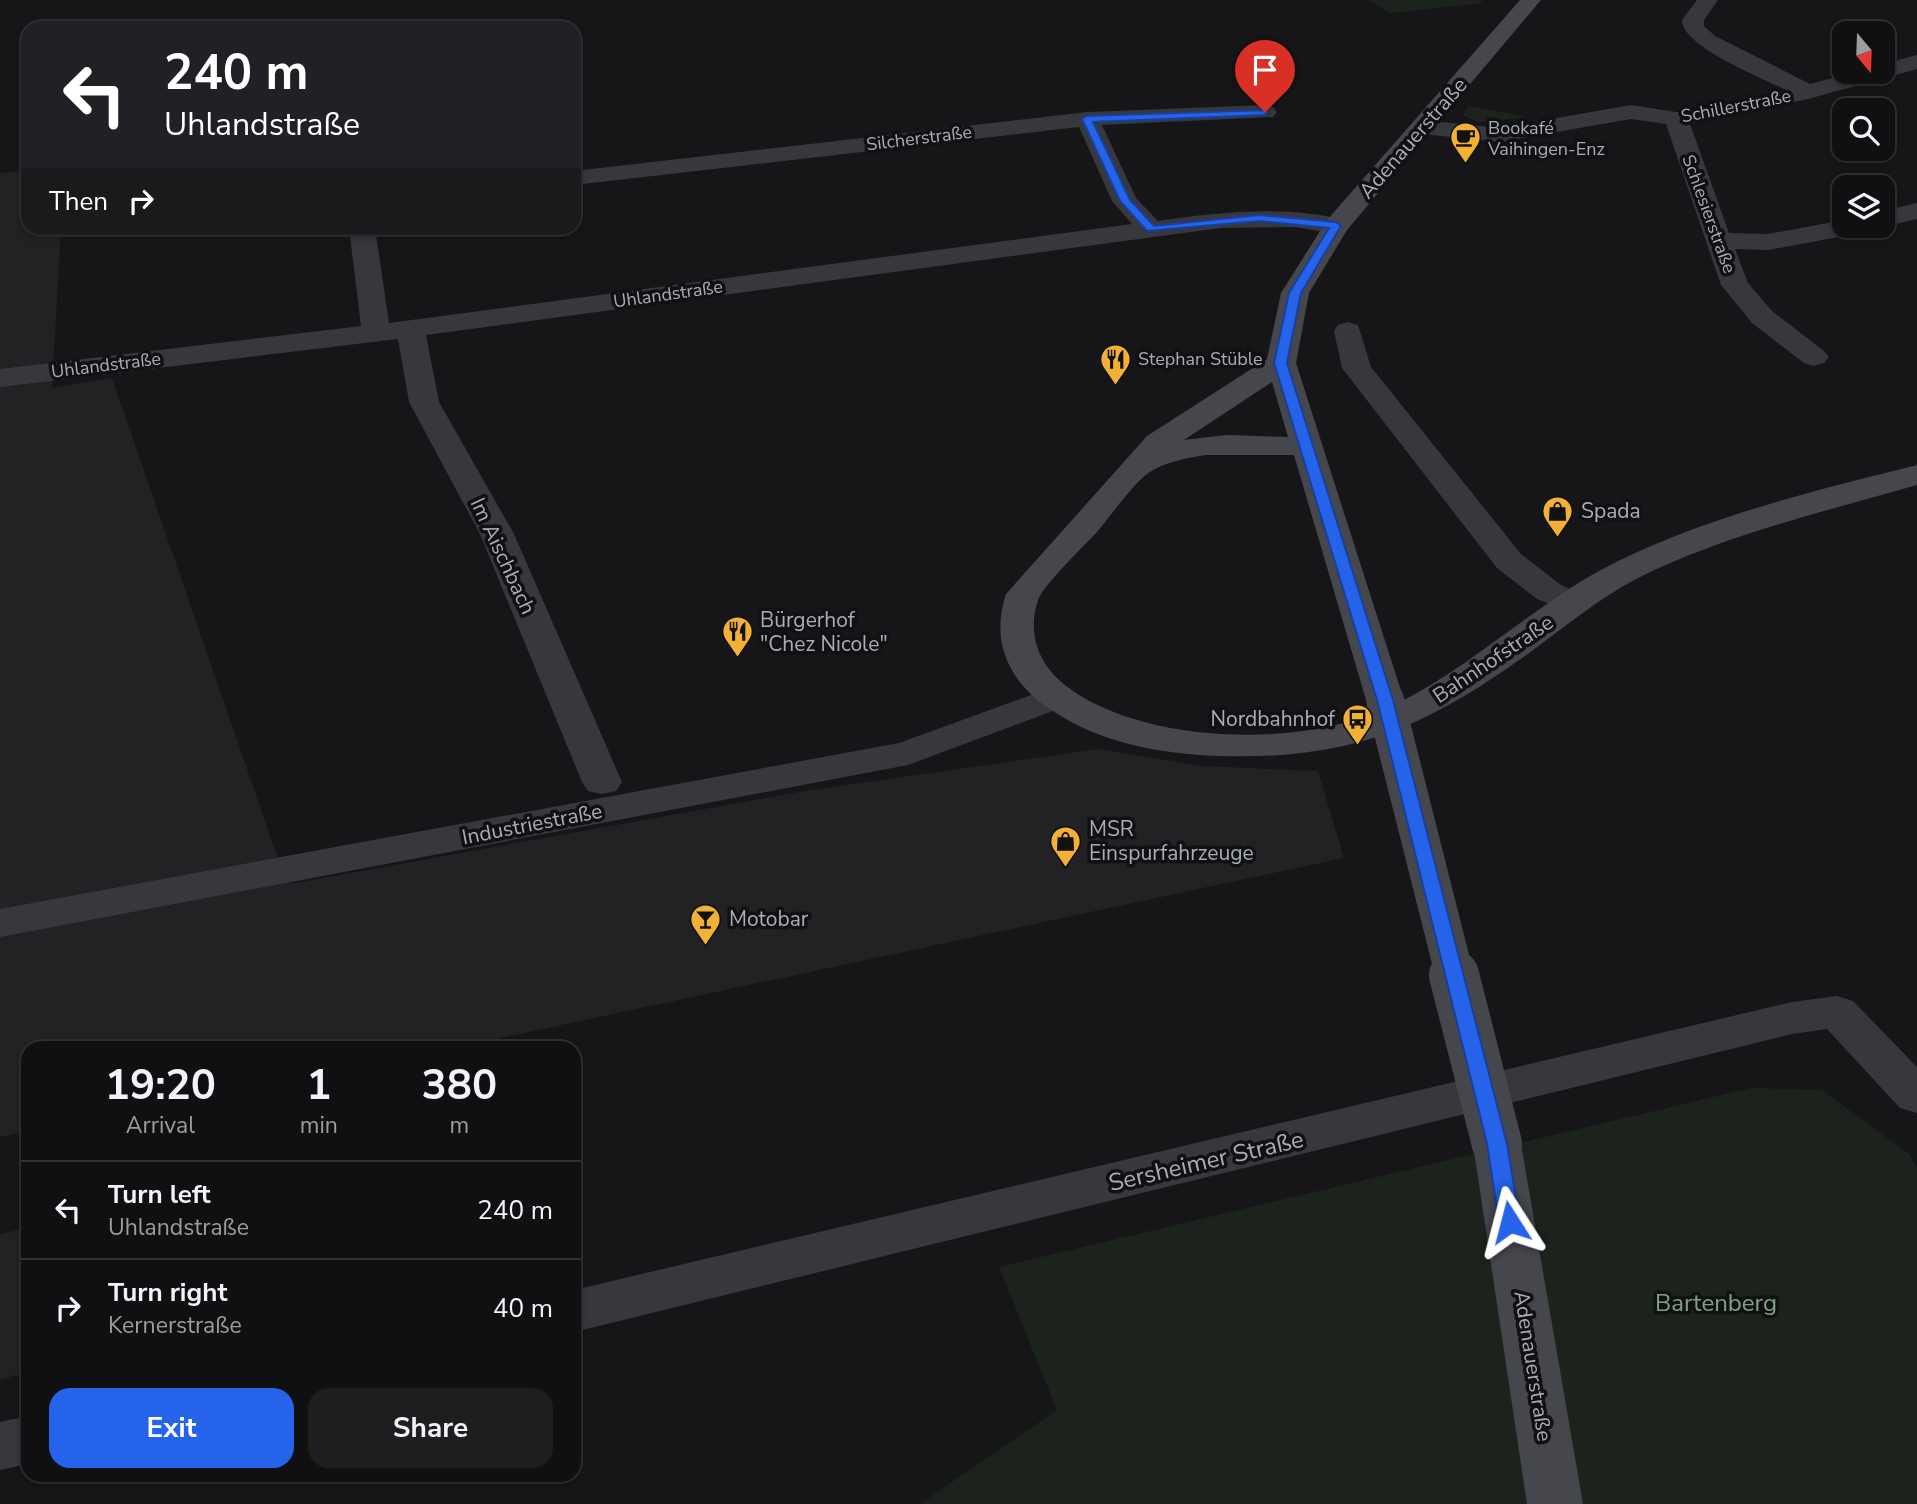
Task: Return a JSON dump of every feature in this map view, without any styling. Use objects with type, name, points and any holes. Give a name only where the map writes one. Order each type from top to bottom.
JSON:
[{"type":"main road","name":"Adenauerstraße","points":[[1531,0],[1336,226],[1295,293],[1280,363],[1385,700],[1497,1144],[1555,1504]]},
{"type":"main road","name":"Bahnhofstraße","points":[[1280,363],[1158,443],[1023,594],[1014,615],[1017,647],[1031,673],[1056,697],[1102,723],[1142,735],[1178,741],[1246,745],[1290,743],[1373,728],[1418,708],[1508,651],[1599,585],[1644,563],[1727,531],[1917,475]]},
{"type":"main road","points":[[1130,475],[1153,460],[1191,449],[1306,446]]},
{"type":"street","points":[[1709,0],[1693,20],[1693,28],[1707,41],[1808,92]]},
{"type":"street","name":"Schillerstraße","points":[[1422,127],[1500,135],[1632,112],[1676,119],[1808,92],[1917,62]]},
{"type":"street","name":"Silcherstraße","points":[[581,177],[1087,119],[1265,112]]},
{"type":"street","points":[[1087,119],[1125,201],[1151,229]]},
{"type":"street","name":"Schlesierstraße","points":[[1676,119],[1735,285],[1762,317],[1814,357]]},
{"type":"street","points":[[1895,216],[1917,211]]},
{"type":"street","name":"Uhlandstraße","points":[[0,378],[410,329],[1151,229],[1259,218],[1336,226]]},
{"type":"street","points":[[1718,240],[1768,242],[1832,230]]},
{"type":"street","points":[[363,235],[376,333]]},
{"type":"street","name":"Im Aischbach","points":[[410,329],[424,401],[497,534],[601,782]]},
{"type":"street","points":[[1348,331],[1357,369],[1509,561],[1549,592],[1573,603]]},
{"type":"street","name":"Industriestraße","points":[[0,923],[908,753],[1056,697]]},
{"type":"street","name":"Sersheimer Straße","points":[[581,1309],[1268,1147],[1792,1018],[1837,1012],[1917,1096]]},
{"type":"street","points":[[0,1446],[21,1442]]},
{"type":"shaded area","points":[[21,171],[21,235],[61,235],[52,388],[112,378],[274,847],[290,884],[804,791],[1098,749],[1203,766],[1318,771],[1344,858],[487,1041],[21,1041],[21,1132],[0,1137],[0,173]]},
{"type":"shaded area","points":[[21,1230],[21,1374],[0,1379],[0,1234]]},
{"type":"green space","points":[[1368,0],[1479,0],[1484,3],[1391,13]]},
{"type":"green space","points":[[1469,106],[1530,117],[1479,122],[1462,115]]},
{"type":"green space","name":"Bartenberg","points":[[1751,1088],[1822,1090],[1909,1154],[1917,1167],[1917,1504],[920,1504],[1057,1410],[999,1267]]},
{"type":"place","name":"Bookafé Vaihingen-Enz","points":[[1465,165]]},
{"type":"place","name":"Stephan Stüble","points":[[1115,386]]},
{"type":"place","name":"Spada","points":[[1558,538]]},
{"type":"place","name":"Bürgerhof \"Chez Nicole\"","points":[[737,659]]},
{"type":"place","name":"Nordbahnhof","points":[[1358,746]]},
{"type":"place","name":"MSR Einspurfahrzeuge","points":[[1066,868]]},
{"type":"place","name":"Motobar","points":[[706,946]]},
{"type":"route","points":[[1265,112],[1087,119],[1125,201],[1151,229],[1259,218],[1295,219],[1336,226],[1304,274],[1295,293],[1280,363],[1385,700],[1497,1144],[1510,1222]]}]
